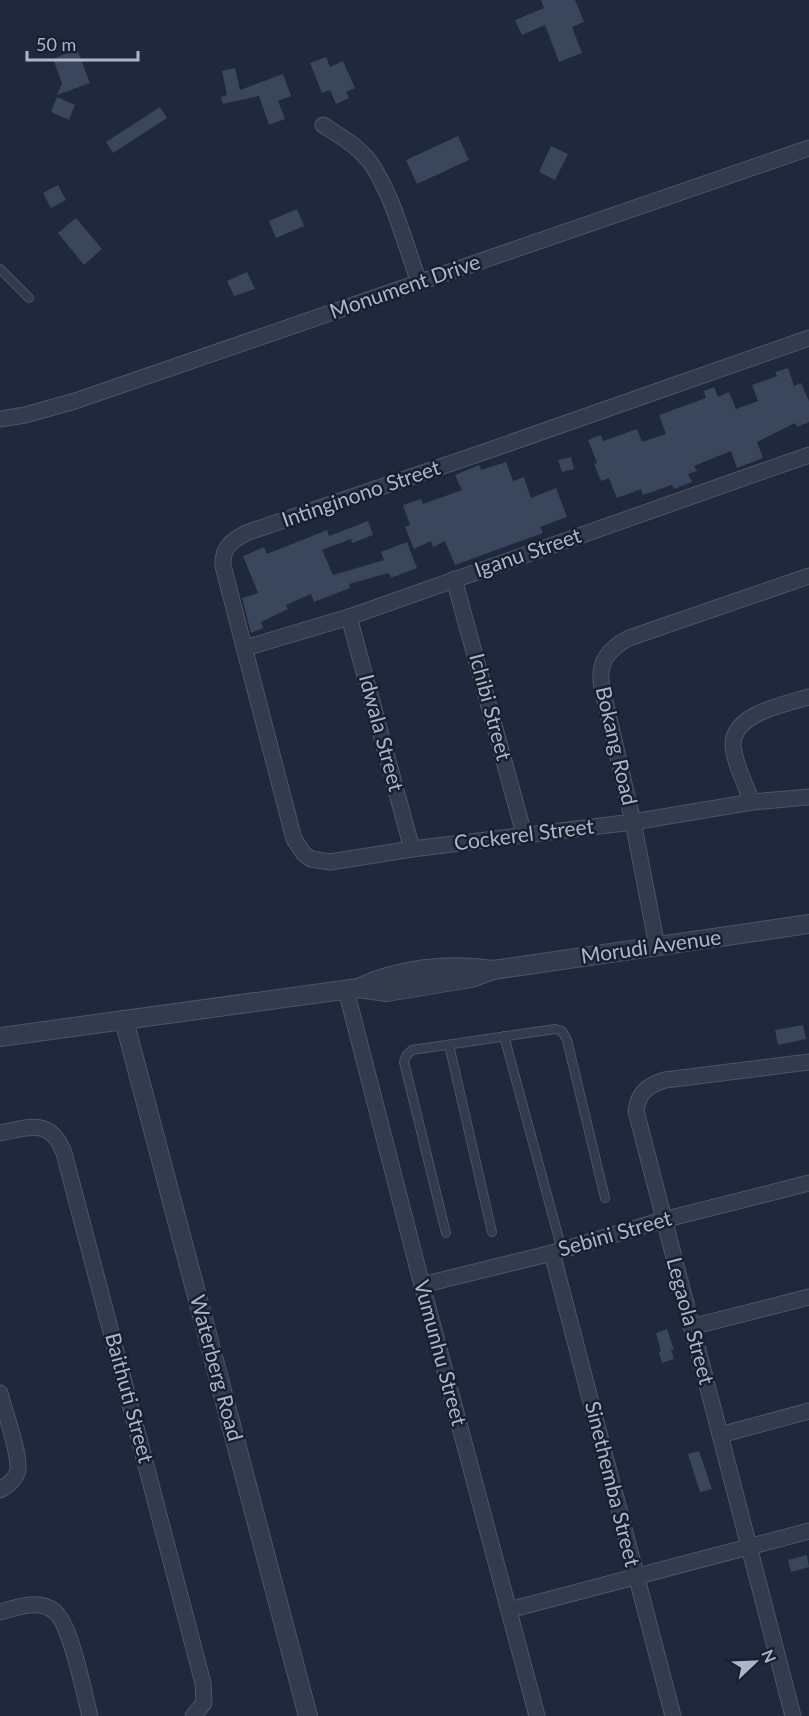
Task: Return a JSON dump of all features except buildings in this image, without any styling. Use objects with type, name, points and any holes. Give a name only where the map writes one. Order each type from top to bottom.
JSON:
[{"type":"street","points":[[323,125],[358,149],[379,178],[419,282]]},
{"type":"street","name":"Monument Drive","points":[[0,419],[25,415],[67,403],[809,148]]},
{"type":"street","name":"Intinginono Street","points":[[311,859],[304,854],[294,838],[223,566],[225,549],[236,538],[246,533],[809,338]]},
{"type":"street","name":"Iganu Street","points":[[245,648],[349,617],[809,455]]},
{"type":"street","name":"Bokang Road","points":[[657,946],[633,822],[600,678],[603,661],[609,651],[629,638],[809,576]]},
{"type":"street","name":"Ichibi Street","points":[[454,579],[524,834]]},
{"type":"street","name":"Idwala Street","points":[[349,617],[412,849]]},
{"type":"street","points":[[752,802],[735,753],[733,744],[735,735],[745,721],[754,715],[809,697]]},
{"type":"street","name":"Cockerel Street","points":[[311,859],[330,862],[524,834],[633,822],[752,802],[809,797]]},
{"type":"street","name":"Morudi Avenue","points":[[0,1037],[352,989],[383,977],[425,970],[468,966],[493,970],[809,924]]},
{"type":"street","name":"Vumunhu Street","points":[[352,989],[422,1285],[537,1716]]},
{"type":"street","name":"Waterberg Road","points":[[124,1020],[308,1716]]},
{"type":"street","name":"Legaola Street","points":[[793,1716],[637,1121],[637,1102],[649,1086],[665,1080],[809,1062]]},
{"type":"street","name":"Baithuti Street","points":[[0,1133],[24,1128],[44,1128],[56,1136],[64,1153],[203,1683],[204,1703],[194,1716]]},
{"type":"street","name":"Sebini Street","points":[[422,1285],[809,1183]]},
{"type":"street","name":"Sinethemba Street","points":[[557,1251],[635,1576],[673,1716]]},
{"type":"street","points":[[692,1327],[809,1297]]},
{"type":"street","points":[[0,1394],[13,1441],[18,1470],[9,1485],[0,1490]]},
{"type":"street","points":[[720,1435],[809,1412]]},
{"type":"street","points":[[509,1610],[809,1531]]},
{"type":"street","points":[[0,1612],[23,1606],[39,1606],[54,1610],[69,1636],[90,1716]]},
{"type":"lane","points":[[0,269],[29,297]]},
{"type":"lane","points":[[446,1233],[404,1062],[412,1050],[555,1029],[562,1031],[567,1040],[606,1198]]},
{"type":"lane","points":[[504,1036],[557,1251]]},
{"type":"lane","points":[[449,1045],[492,1232]]}]
